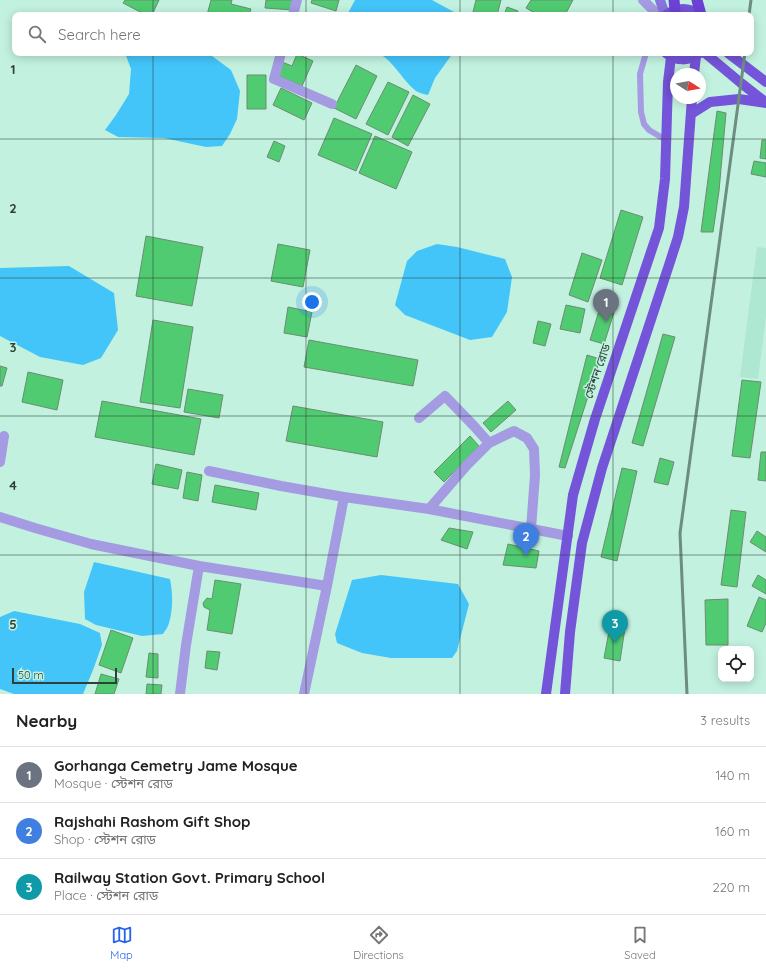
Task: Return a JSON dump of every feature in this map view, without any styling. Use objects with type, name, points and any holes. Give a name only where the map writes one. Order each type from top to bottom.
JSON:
[{"type":"highway","points":[[697,0],[699,12]]},
{"type":"main road","points":[[660,0],[671,8],[689,9],[694,12]]},
{"type":"main road","name":"স্টেশন রোড","points":[[546,694],[573,495],[595,419],[659,228],[665,179],[668,56]]},
{"type":"main road","points":[[671,56],[684,60],[695,56]]},
{"type":"main road","points":[[696,68],[699,56]]},
{"type":"main road","points":[[703,56],[766,102]]},
{"type":"main road","points":[[732,56],[766,82]]},
{"type":"main road","points":[[691,114],[710,102],[739,99],[766,102]]},
{"type":"main road","points":[[565,694],[570,632],[582,543],[602,468],[678,238],[684,207],[692,104]]},
{"type":"street","points":[[294,12],[297,0]]},
{"type":"street","points":[[643,0],[655,12]]},
{"type":"street","points":[[281,56],[274,79],[332,104]]},
{"type":"street","points":[[419,418],[445,396],[489,443]]},
{"type":"street","points":[[429,509],[467,465],[489,443],[514,431],[527,438],[534,449],[535,475],[531,529]]},
{"type":"street","points":[[0,462],[4,436]]},
{"type":"street","points":[[209,472],[344,497],[429,509],[568,536]]},
{"type":"street","points":[[304,694],[344,497]]},
{"type":"street","points":[[0,516],[91,544],[200,566],[327,586]]},
{"type":"street","points":[[180,694],[186,645],[200,566]]},
{"type":"lane","points":[[645,56],[640,74],[641,112],[644,124],[649,130],[666,140]]},
{"type":"shaded area","points":[[757,247],[766,248],[766,316],[758,379],[740,377]]},
{"type":"water","points":[[355,0],[432,0],[454,12],[349,12]]},
{"type":"water","points":[[126,56],[212,56],[231,70],[240,91],[237,119],[222,146],[206,147],[164,138],[118,137],[105,130],[129,94],[131,69]]},
{"type":"water","points":[[384,56],[451,56],[435,78],[428,95],[420,93],[411,87]]},
{"type":"water","points":[[437,244],[457,247],[505,259],[512,277],[507,312],[492,337],[470,340],[405,315],[395,305],[407,261],[417,251]]},
{"type":"water","points":[[69,266],[114,293],[118,330],[101,358],[83,365],[40,357],[0,336],[0,268]]},
{"type":"water","points":[[94,562],[170,579],[172,590],[172,607],[169,624],[163,634],[142,636],[96,625],[85,619],[84,592]]},
{"type":"water","points":[[381,575],[458,584],[469,604],[457,651],[452,658],[391,658],[362,653],[337,643],[335,634],[352,580]]},
{"type":"water","points":[[14,611],[80,624],[100,633],[102,645],[83,694],[14,694],[0,689],[0,617]]},
{"type":"building","points":[[125,0],[159,0],[153,12],[140,12],[123,3]]},
{"type":"building","points":[[211,0],[232,0],[231,4],[251,9],[250,12],[208,12]]},
{"type":"building","points":[[266,0],[294,0],[293,10],[265,8]]},
{"type":"building","points":[[312,0],[339,0],[336,11],[311,3]]},
{"type":"building","points":[[476,0],[501,0],[498,12],[473,12]]},
{"type":"building","points":[[531,0],[573,0],[567,12],[533,12],[526,8]]},
{"type":"building","points":[[507,7],[518,11],[518,12],[505,12]]},
{"type":"building","points":[[296,56],[302,56],[313,61],[302,86],[276,75],[282,62],[292,66]]},
{"type":"building","points":[[356,65],[377,76],[356,119],[334,108]]},
{"type":"building","points":[[247,75],[266,75],[266,109],[247,109]]},
{"type":"building","points":[[388,82],[409,92],[388,135],[366,124]]},
{"type":"building","points":[[281,88],[312,103],[304,120],[273,105]]},
{"type":"building","points":[[413,95],[430,104],[408,146],[392,137]]},
{"type":"building","points":[[717,111],[726,113],[719,191],[713,232],[701,232]]},
{"type":"building","points":[[334,118],[372,134],[356,171],[318,155]]},
{"type":"building","points":[[375,136],[412,152],[396,189],[359,173]]},
{"type":"building","points":[[762,140],[766,140],[766,159],[760,158]]},
{"type":"building","points":[[274,141],[285,146],[279,162],[267,157]]},
{"type":"building","points":[[754,161],[766,163],[766,177],[751,174]]},
{"type":"building","points":[[621,210],[643,217],[622,285],[600,278]]},
{"type":"building","points":[[146,236],[203,247],[192,306],[136,296]]},
{"type":"building","points":[[278,244],[310,250],[303,287],[271,281]]},
{"type":"building","points":[[582,253],[602,260],[588,302],[569,295]]},
{"type":"building","points":[[602,301],[616,306],[604,344],[590,340]]},
{"type":"building","points":[[566,305],[585,309],[580,333],[560,329]]},
{"type":"building","points":[[288,307],[312,312],[307,337],[284,333]]},
{"type":"building","points":[[153,320],[193,327],[180,408],[140,402]]},
{"type":"building","points":[[538,321],[551,324],[545,346],[533,343]]},
{"type":"building","points":[[663,334],[675,337],[643,446],[632,443]]},
{"type":"building","points":[[309,340],[418,360],[413,386],[304,367]]},
{"type":"building","points":[[587,355],[600,359],[565,468],[559,467]]},
{"type":"building","points":[[0,366],[7,368],[2,386],[0,386]]},
{"type":"building","points":[[28,372],[63,380],[57,410],[22,402]]},
{"type":"building","points":[[742,380],[761,382],[750,458],[732,456]]},
{"type":"building","points":[[188,389],[223,395],[219,418],[184,412]]},
{"type":"building","points":[[102,401],[201,419],[194,455],[95,437]]},
{"type":"building","points":[[508,401],[516,410],[491,432],[483,423]]},
{"type":"building","points":[[293,406],[383,422],[377,457],[286,441]]},
{"type":"building","points":[[470,436],[479,446],[444,482],[434,472]]},
{"type":"building","points":[[761,452],[766,452],[766,481],[758,480]]},
{"type":"building","points":[[660,458],[674,462],[668,485],[654,482]]},
{"type":"building","points":[[156,464],[182,470],[178,489],[152,484]]},
{"type":"building","points":[[622,468],[637,471],[617,561],[601,557]]},
{"type":"building","points":[[187,472],[202,475],[198,501],[183,498]]},
{"type":"building","points":[[215,485],[259,493],[256,510],[212,502]]},
{"type":"building","points":[[731,510],[746,512],[737,587],[721,585]]},
{"type":"building","points":[[449,528],[473,532],[467,549],[441,540]]},
{"type":"building","points":[[757,531],[766,537],[766,552],[750,542]]},
{"type":"building","points":[[508,544],[539,551],[536,568],[503,565]]},
{"type":"building","points":[[758,575],[766,580],[766,594],[752,586]]},
{"type":"building","points":[[215,580],[241,584],[232,634],[207,630],[210,610],[204,607],[203,603],[207,598],[212,599]]},
{"type":"building","points":[[759,597],[766,600],[766,623],[762,632],[747,626]]},
{"type":"building","points":[[728,599],[728,645],[706,645],[705,600]]},
{"type":"building","points":[[610,626],[625,628],[620,661],[604,658]]},
{"type":"building","points":[[111,630],[133,638],[121,673],[99,665]]},
{"type":"building","points":[[207,651],[220,652],[217,670],[205,668]]},
{"type":"building","points":[[149,653],[158,654],[158,678],[146,677]]},
{"type":"building","points":[[101,674],[119,679],[114,694],[95,694]]},
{"type":"building","points":[[147,684],[162,685],[161,694],[146,694]]},
{"type":"railway","points":[[749,12],[751,0]]},
{"type":"railway","points":[[687,694],[680,533],[745,56]]},
{"type":"place","name":"Gorhanga Cemetry Jame Mosque","points":[[606,322]]},
{"type":"place","name":"Rajshahi Rashom Gift Shop","points":[[526,556]]},
{"type":"place","name":"Railway Station Govt. Primary School","points":[[615,643]]}]
